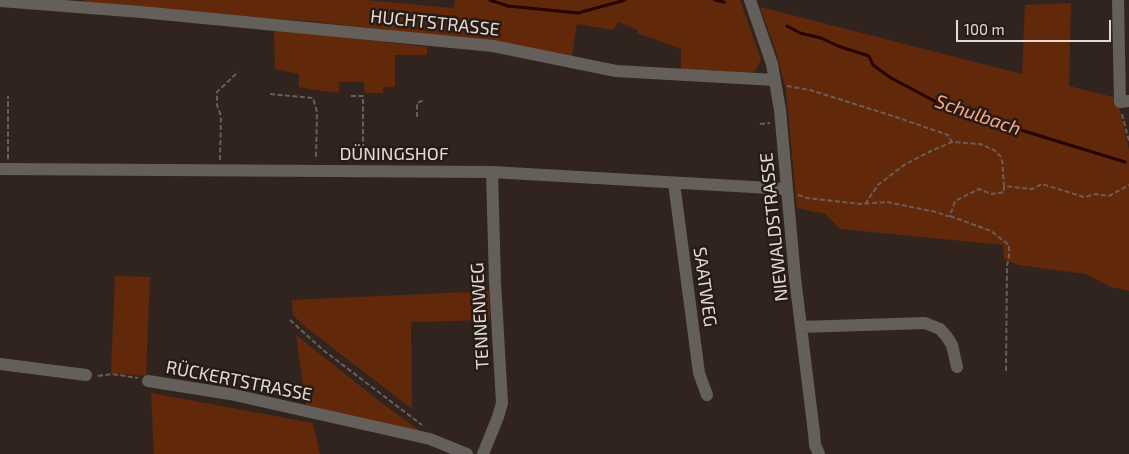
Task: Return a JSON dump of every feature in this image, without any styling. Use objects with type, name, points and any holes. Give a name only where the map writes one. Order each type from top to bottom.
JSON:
[{"type":"street","name":"NIEWALDSTRASSE","points":[[750,0],[768,50],[776,82],[801,327],[815,445],[819,454]]},
{"type":"street","points":[[1118,0],[1124,101]]},
{"type":"street","name":"HUCHTSTRASSE","points":[[0,1],[486,45],[616,71],[776,82]]},
{"type":"street","name":"DÜNINGSHOF","points":[[4,169],[492,172],[788,191]]},
{"type":"street","name":"TENNENWEG","points":[[483,454],[502,403],[495,282],[492,172]]},
{"type":"street","name":"SAATWEG","points":[[674,183],[699,373],[707,395]]},
{"type":"street","points":[[801,327],[925,322],[940,329],[947,337],[952,345],[957,368]]},
{"type":"street","points":[[0,364],[86,374]]},
{"type":"street","name":"RÜCKERTSTRASSE","points":[[148,381],[230,394],[430,439],[467,454]]},
{"type":"path","points":[[220,171],[221,116],[217,105],[217,92],[238,72]]},
{"type":"path","points":[[776,82],[810,90],[896,117],[948,135],[952,142]]},
{"type":"path","points":[[270,94],[313,98],[317,112],[316,172]]},
{"type":"path","points":[[4,169],[8,96]]},
{"type":"path","points":[[351,96],[363,96],[363,172]]},
{"type":"path","points":[[417,117],[417,103],[424,100]]},
{"type":"path","points":[[1124,101],[1129,141]]},
{"type":"path","points":[[865,204],[878,185],[904,165],[952,142],[980,144],[994,150],[1002,158],[1004,192],[992,194],[979,189],[955,201],[950,216]]},
{"type":"path","points":[[1004,186],[1032,189],[1042,184],[1084,197],[1096,194],[1109,196],[1129,185]]},
{"type":"path","points":[[788,191],[806,198],[865,204],[887,202],[950,216],[991,230],[1009,244],[1010,256],[1006,266],[1006,372]]},
{"type":"path","points":[[290,320],[323,350],[429,430],[430,439]]},
{"type":"path","name":"RÜCKERTSTRASSE","points":[[86,374],[130,376],[148,381]]},
{"type":"shaded area","points":[[84,0],[365,0],[453,8],[455,0],[740,0],[761,59],[756,70],[750,73],[681,69],[681,49],[637,33],[638,30],[618,22],[613,30],[577,24],[572,56],[489,41],[307,21],[85,4]]},
{"type":"shaded area","points":[[1071,3],[1069,86],[1117,98],[1129,150],[1129,291],[1111,287],[1086,274],[1018,265],[1004,259],[1003,245],[840,229],[825,214],[797,208],[786,90],[776,51],[760,7],[1022,74],[1025,5]]},
{"type":"shaded area","points":[[274,29],[427,47],[427,55],[395,55],[395,87],[383,87],[383,93],[365,93],[364,82],[339,82],[339,93],[315,90],[299,87],[299,74],[275,69]]},
{"type":"shaded area","points":[[115,276],[150,277],[146,376],[111,373]]},
{"type":"shaded area","points":[[489,291],[490,320],[411,322],[412,409],[303,325],[293,315],[292,300]]},
{"type":"shaded area","points":[[296,335],[378,400],[424,434],[306,405]]},
{"type":"shaded area","points":[[151,393],[313,423],[320,454],[154,454]]},
{"type":"waterway","name":"Schulbach","points":[[490,0],[508,6],[578,13],[625,0]]},
{"type":"waterway","name":"Schulbach","points":[[715,0],[724,2]]},
{"type":"waterway","name":"Schulbach","points":[[787,26],[800,33],[821,38],[838,46],[869,56],[873,65],[891,78],[946,107],[1125,162]]}]
